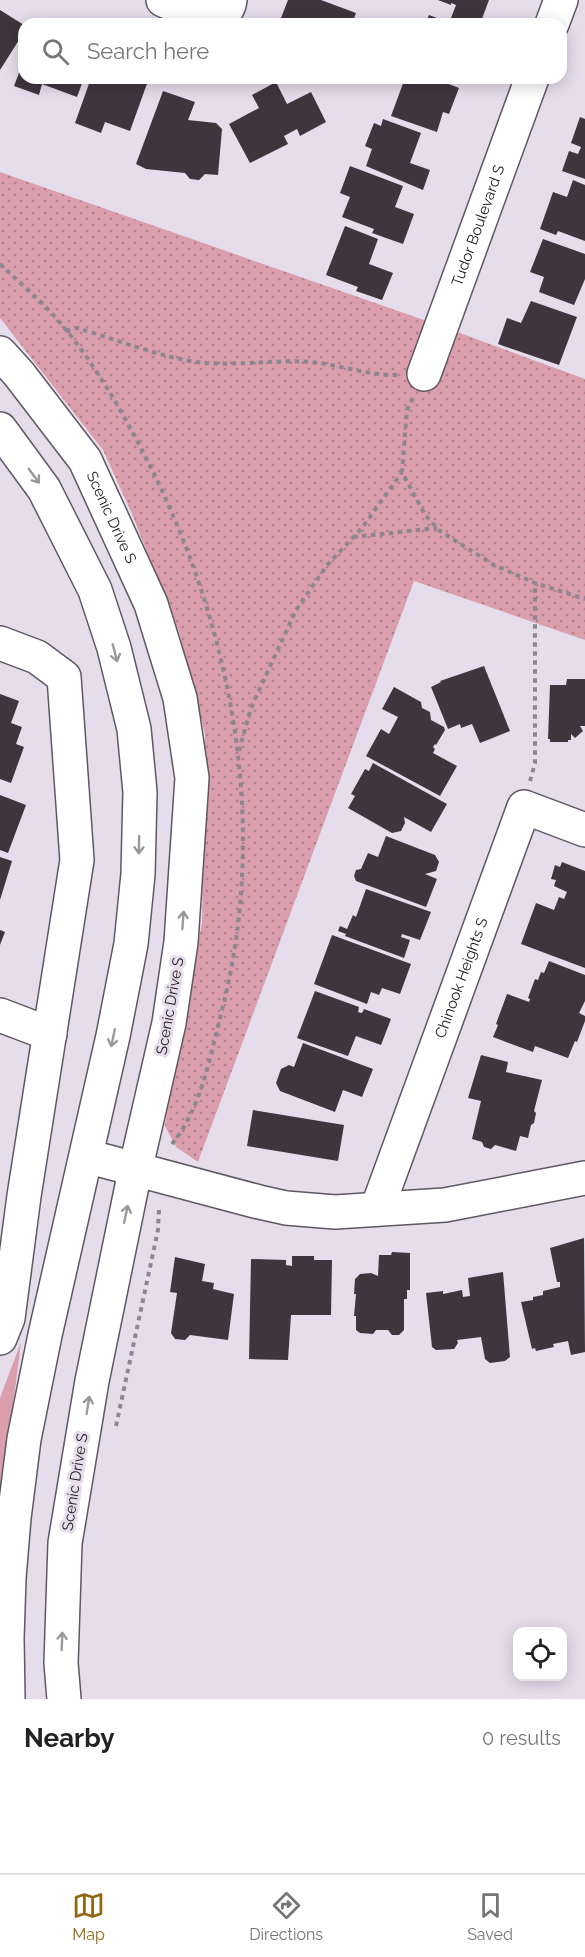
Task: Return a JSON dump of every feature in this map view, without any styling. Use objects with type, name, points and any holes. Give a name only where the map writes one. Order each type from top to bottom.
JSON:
[{"type":"main road","points":[[164,0],[196,12],[215,16],[223,14],[229,8],[230,0]]},
{"type":"main road","points":[[554,18],[561,0]]},
{"type":"main road","name":"Tudor Boulevard S","points":[[424,374],[530,84]]},
{"type":"main road","name":"Scenic Drive S","points":[[0,353],[19,374],[85,460],[151,604],[180,698],[192,778],[181,942],[170,1023],[135,1171],[92,1381],[65,1543],[61,1663],[64,1699]]},
{"type":"main road","points":[[0,429],[44,489],[95,590],[114,648],[135,729],[140,792],[138,874],[131,944],[113,1036],[24,1438],[9,1578],[8,1699]]},
{"type":"main road","points":[[0,643],[37,657],[64,676],[77,860],[50,1034],[12,1192],[8,1318],[0,1338]]},
{"type":"main road","points":[[524,807],[585,830]]},
{"type":"main road","name":"Chinook Heights S","points":[[377,1209],[524,807]]},
{"type":"main road","points":[[0,1015],[50,1034]]},
{"type":"main road","points":[[86,1156],[259,1203],[335,1212],[445,1204],[585,1178]]},
{"type":"path","points":[[66,331],[76,328],[198,362],[238,364],[312,362],[386,375],[424,374],[407,410],[402,472],[362,528],[328,564],[296,610],[251,708],[239,754]]},
{"type":"path","points":[[402,472],[425,515],[437,528],[494,565],[536,583],[585,599]]},
{"type":"path","points":[[352,537],[437,528]]},
{"type":"path","points":[[524,807],[534,763],[536,583]]},
{"type":"shaded area","points":[[0,172],[441,326],[585,379],[585,640],[414,581],[198,1162],[176,1147],[165,1126],[170,1088],[202,923],[205,734],[179,632],[132,514],[103,450],[0,318]]},
{"type":"shaded area","points":[[21,1342],[0,1508],[0,1398]]},
{"type":"building","points":[[288,0],[321,0],[356,13],[354,18],[281,18]]},
{"type":"building","points":[[438,0],[489,0],[482,18],[451,18],[456,5],[451,3],[451,5]]},
{"type":"building","points":[[0,10],[18,21],[18,42],[0,70]]},
{"type":"building","points":[[18,76],[18,84],[42,84],[39,95],[14,86]]},
{"type":"building","points":[[42,84],[82,84],[77,97]]},
{"type":"building","points":[[89,84],[147,84],[130,131],[105,122],[101,133],[75,123]]},
{"type":"building","points":[[272,84],[277,84],[287,104],[311,92],[326,122],[300,136],[297,129],[284,136],[288,144],[250,163],[229,124],[259,108],[252,95]]},
{"type":"building","points":[[403,84],[449,84],[459,88],[449,114],[443,112],[437,132],[391,116]]},
{"type":"building","points":[[163,91],[195,102],[188,120],[216,123],[222,129],[218,175],[205,174],[199,180],[190,179],[185,173],[146,169],[136,164]]},
{"type":"building","points":[[580,117],[585,119],[585,179],[562,171],[569,151],[578,154],[581,147],[571,143]]},
{"type":"building","points":[[383,119],[421,133],[410,163],[430,170],[423,190],[366,166],[372,149],[365,146],[374,123],[381,126]]},
{"type":"building","points":[[350,166],[403,186],[395,207],[414,214],[403,244],[372,233],[374,229],[342,217],[350,197],[340,193]]},
{"type":"building","points":[[573,180],[585,185],[585,241],[558,231],[556,235],[540,229],[553,192],[567,197]]},
{"type":"building","points":[[345,226],[378,239],[369,264],[393,273],[382,300],[356,291],[358,287],[326,275]]},
{"type":"building","points":[[543,239],[585,254],[585,279],[574,305],[539,292],[544,277],[530,272]]},
{"type":"building","points":[[531,301],[577,317],[559,365],[498,344],[507,318],[521,323]]},
{"type":"building","points":[[484,666],[510,731],[480,743],[472,724],[461,728],[460,724],[448,729],[431,687],[440,681]]},
{"type":"building","points":[[567,679],[585,679],[585,726],[580,726],[583,731],[575,738],[571,734],[571,740],[568,742],[550,742],[548,739],[550,685],[566,685]]},
{"type":"building","points":[[394,687],[421,702],[422,708],[430,712],[431,720],[444,727],[445,730],[433,747],[435,749],[433,753],[457,766],[440,796],[366,756],[381,729],[389,734],[398,717],[382,709]]},
{"type":"building","points":[[0,694],[19,701],[11,723],[22,727],[16,744],[24,747],[11,783],[0,779]]},
{"type":"building","points":[[373,763],[447,804],[431,832],[404,817],[405,823],[401,831],[392,833],[348,808],[355,796],[351,794],[365,769],[369,771]]},
{"type":"building","points":[[0,795],[26,805],[8,853],[0,850]]},
{"type":"building","points":[[386,836],[435,855],[439,862],[436,871],[425,874],[437,879],[426,907],[356,881],[354,876],[356,870],[361,869],[368,853],[378,857]]},
{"type":"building","points":[[0,857],[12,861],[0,900]]},
{"type":"building","points":[[562,862],[585,871],[585,968],[521,944],[536,903],[554,910],[559,897],[564,899],[567,892],[554,886],[556,880],[551,879],[555,865],[560,867]]},
{"type":"building","points":[[366,889],[431,912],[420,940],[402,934],[401,937],[410,940],[404,958],[345,936],[346,934],[338,931],[340,926],[347,929],[353,915],[356,917]]},
{"type":"building","points":[[0,930],[5,932],[0,945]]},
{"type":"building","points":[[332,935],[411,964],[400,994],[382,988],[379,995],[371,992],[367,1004],[314,984]]},
{"type":"building","points":[[549,961],[585,975],[585,1001],[579,1013],[585,1016],[585,1021],[568,1058],[535,1046],[533,1052],[493,1037],[507,994],[529,1002],[528,998],[535,979],[538,980],[541,972],[544,973]]},
{"type":"building","points":[[315,991],[359,1007],[358,1012],[362,1013],[364,1009],[391,1019],[381,1045],[356,1036],[348,1056],[297,1038]]},
{"type":"building","points":[[303,1043],[373,1069],[362,1097],[343,1090],[335,1112],[280,1091],[276,1083],[281,1069],[289,1065],[294,1067]]},
{"type":"building","points":[[481,1055],[508,1062],[506,1072],[542,1080],[534,1111],[536,1113],[534,1123],[531,1125],[528,1138],[520,1136],[516,1151],[495,1145],[491,1149],[484,1147],[482,1142],[472,1139],[481,1101],[468,1098]]},
{"type":"building","points":[[253,1110],[344,1125],[338,1161],[247,1146]]},
{"type":"building","points":[[584,1238],[585,1352],[571,1355],[568,1341],[536,1351],[535,1348],[532,1349],[521,1302],[533,1300],[533,1297],[543,1295],[543,1291],[560,1287],[550,1248]]},
{"type":"building","points":[[392,1252],[410,1253],[410,1290],[407,1290],[407,1299],[404,1299],[404,1330],[399,1335],[392,1335],[388,1330],[376,1330],[373,1334],[360,1333],[356,1330],[356,1316],[354,1316],[355,1279],[360,1274],[371,1273],[378,1276],[379,1255],[391,1255]]},
{"type":"building","points":[[292,1256],[314,1256],[314,1260],[332,1260],[331,1315],[291,1315],[288,1360],[249,1359],[251,1259],[286,1260],[286,1265],[292,1266]]},
{"type":"building","points":[[175,1257],[205,1264],[202,1281],[214,1283],[213,1289],[234,1294],[228,1340],[190,1335],[185,1340],[175,1339],[171,1333],[177,1293],[170,1292]]},
{"type":"building","points":[[503,1272],[510,1357],[505,1361],[490,1363],[485,1359],[481,1337],[457,1340],[458,1343],[454,1349],[436,1350],[432,1347],[426,1293],[443,1291],[443,1294],[462,1290],[463,1297],[470,1296],[468,1278]]}]
